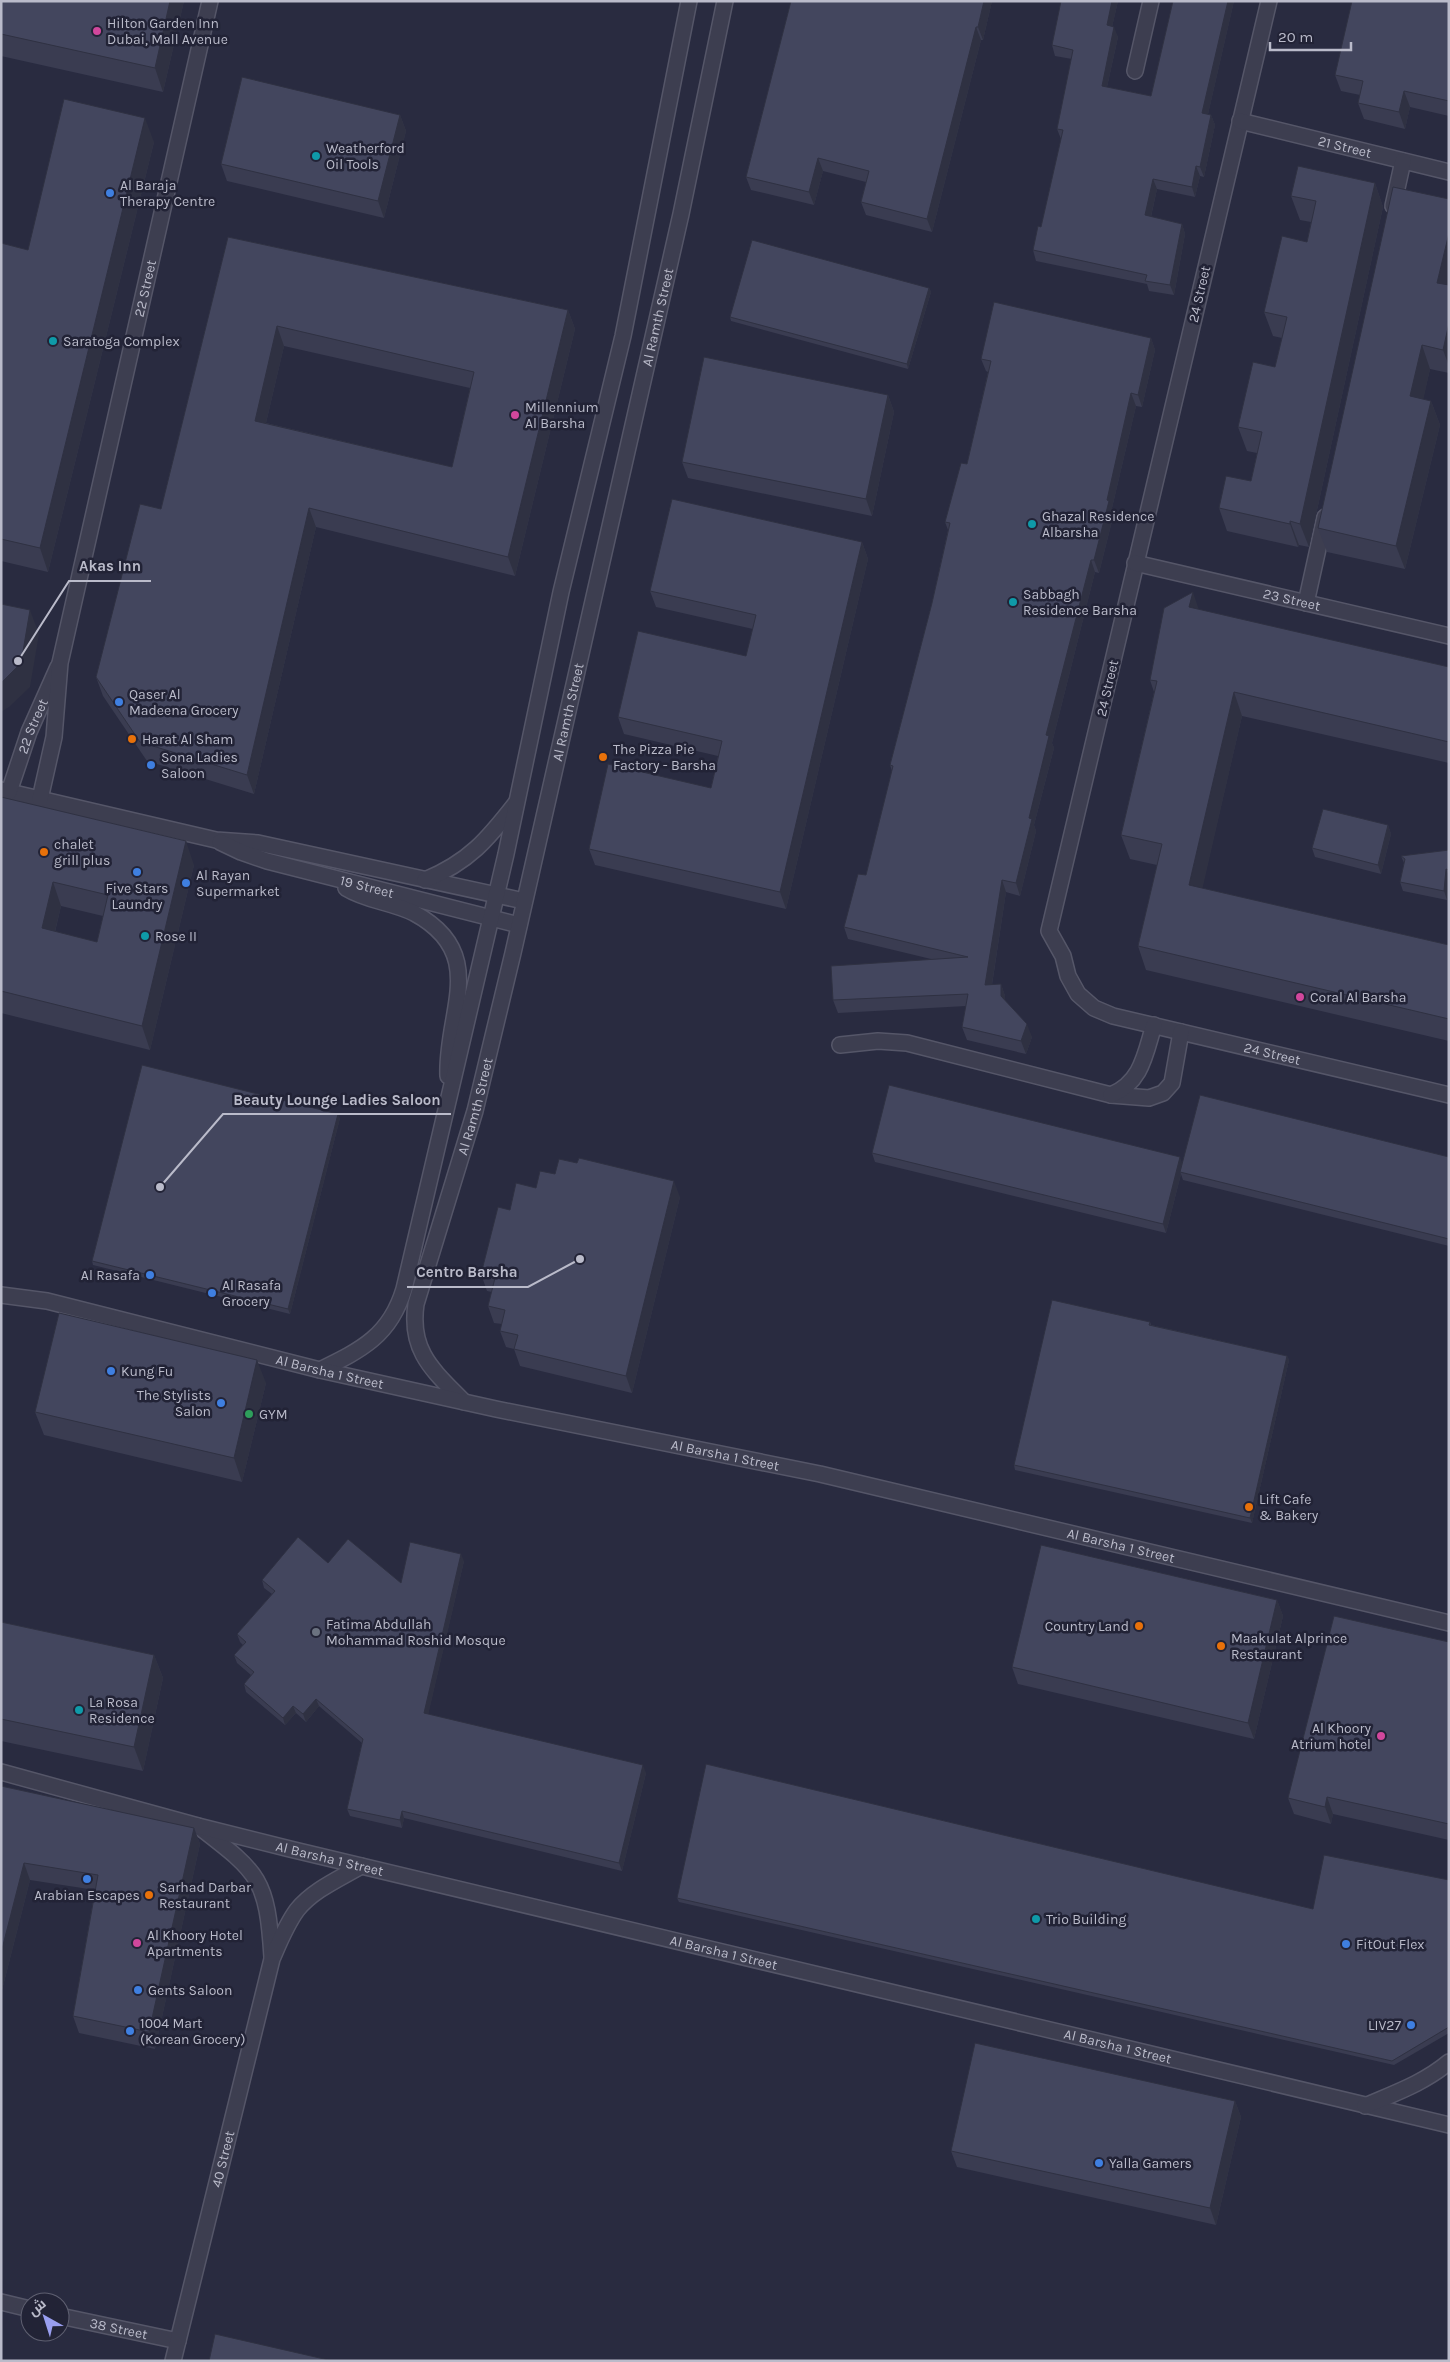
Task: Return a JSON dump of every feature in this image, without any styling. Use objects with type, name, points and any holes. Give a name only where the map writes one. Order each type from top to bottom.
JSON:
[{"type":"street","name":"22 Street","points":[[40,799],[54,738],[60,663],[210,1]]},
{"type":"street","name":"Al Ramth Street","points":[[320,1370],[365,1347],[381,1332],[395,1312],[404,1289],[497,895],[561,592],[623,336],[689,1]]},
{"type":"street","name":"Al Ramth Street","points":[[464,1402],[422,1355],[415,1333],[414,1314],[475,1112],[681,214],[725,1]]},
{"type":"street","points":[[1135,71],[1151,1]]},
{"type":"street","name":"24 Street","points":[[1269,1],[1049,931],[1063,956],[1068,976],[1078,994],[1094,1008],[1113,1016],[1449,1095]]},
{"type":"street","name":"21 Street","points":[[1240,121],[1449,172]]},
{"type":"street","points":[[1391,218],[1403,161]]},
{"type":"street","points":[[1306,603],[1328,503]]},
{"type":"street","name":"23 Street","points":[[1135,563],[1449,636]]},
{"type":"street","name":"22 Street","points":[[5,791],[60,663]]},
{"type":"street","name":"19 Street","points":[[5,791],[216,840],[258,843],[524,901]]},
{"type":"street","points":[[426,880],[450,869],[473,853],[485,842],[518,800]]},
{"type":"street","name":"19 Street","points":[[216,840],[254,857],[519,925]]},
{"type":"street","points":[[333,878],[358,895],[414,913],[441,934],[450,948],[460,977],[460,992],[448,1049],[450,1092]]},
{"type":"street","points":[[1111,1094],[1128,1086],[1137,1075],[1154,1025]]},
{"type":"street","points":[[840,1045],[878,1041],[907,1043],[1111,1094],[1149,1098],[1163,1094],[1172,1082],[1181,1032]]},
{"type":"street","name":"Al Barsha 1 Street","points":[[1,1295],[47,1301],[320,1370],[464,1402],[820,1474],[1449,1623]]},
{"type":"street","name":"Al Barsha 1 Street","points":[[1,1772],[198,1826],[361,1866],[1449,2125]]},
{"type":"street","name":"40 Street","points":[[198,1826],[240,1859],[256,1878],[268,1910],[272,1959]]},
{"type":"street","name":"40 Street","points":[[174,2361],[272,1959],[291,1919],[304,1902],[314,1893],[361,1866]]},
{"type":"street","points":[[1365,2106],[1413,2086],[1433,2075],[1449,2062]]},
{"type":"street","points":[[1,2302],[20,2307]]},
{"type":"street","name":"38 Street","points":[[70,2318],[178,2341]]},
{"type":"building","name":"Hilton Garden Inn Dubai, Mall Avenue","points":[[1,1],[170,1],[155,68],[1,34]]},
{"type":"building","points":[[791,1],[984,1],[927,219],[861,202],[869,171],[818,158],[809,192],[746,177]]},
{"type":"building","points":[[1061,1],[1112,1],[1107,25],[1114,27],[1102,86],[1151,96],[1173,1],[1228,1],[1202,113],[1211,115],[1200,167],[1196,166],[1192,187],[1153,179],[1145,215],[1182,224],[1170,285],[1145,281],[1147,275],[1033,250],[1038,226],[1041,227],[1063,130],[1057,129],[1073,50],[1052,45]]},
{"type":"building","points":[[1352,1],[1449,1],[1449,101],[1404,91],[1399,112],[1358,103],[1363,81],[1335,75]]},
{"type":"building","name":"Weatherford Oil Tools","points":[[242,77],[400,115],[378,201],[221,164]]},
{"type":"building","name":"Saratoga Complex","points":[[64,99],[145,118],[40,548],[1,539],[1,243],[28,250]]},
{"type":"building","points":[[1298,166],[1375,183],[1300,524],[1290,521],[1290,524],[1219,508],[1226,476],[1251,481],[1262,432],[1238,427],[1253,362],[1275,367],[1287,317],[1264,312],[1282,236],[1307,242],[1316,201],[1291,196]]},
{"type":"building","points":[[1393,187],[1449,199],[1449,233],[1437,283],[1449,285],[1449,323],[1443,350],[1422,345],[1410,396],[1431,401],[1396,546],[1318,528]]},
{"type":"building","points":[[228,237],[568,310],[508,557],[309,508],[247,775],[140,742],[96,677],[140,504],[161,509]],"holes":[[[277,326],[474,372],[452,467],[255,421]]]},
{"type":"building","points":[[752,240],[929,288],[907,364],[730,317]]},
{"type":"building","points":[[994,302],[1151,338],[1138,395],[1131,393],[1107,500],[1109,501],[1094,560],[1091,560],[1046,735],[1049,736],[1029,818],[1032,819],[1016,883],[1002,880],[985,985],[1001,984],[1001,996],[1027,1024],[1021,1041],[962,1027],[968,994],[833,1000],[831,966],[968,957],[844,927],[858,874],[866,875],[893,766],[890,765],[932,603],[950,523],[945,522],[961,463],[967,464],[991,361],[981,359]]},
{"type":"building","points":[[704,357],[888,395],[866,499],[682,462]]},
{"type":"building","points":[[672,499],[862,542],[780,892],[589,849],[608,764],[711,788],[722,741],[618,717],[638,631],[746,656],[756,615],[650,591]]},
{"type":"building","points":[[1193,592],[1189,607],[1449,667],[1449,742],[1234,692],[1189,885],[1449,945],[1449,1019],[1138,946],[1162,844],[1121,835],[1157,681],[1150,680],[1164,608]]},
{"type":"building","points":[[1,604],[30,610],[21,663],[1,683]]},
{"type":"building","name":"Rose II","points":[[1,797],[186,841],[142,1026],[1,991]],"holes":[[[53,882],[108,895],[97,942],[42,928]]]},
{"type":"building","points":[[1323,809],[1388,825],[1378,865],[1312,848]]},
{"type":"building","points":[[1449,850],[1449,870],[1446,869],[1444,891],[1400,882],[1405,859],[1401,856]]},
{"type":"building","points":[[142,1065],[338,1114],[288,1309],[92,1261]]},
{"type":"building","points":[[889,1085],[1180,1157],[1163,1224],[872,1153]]},
{"type":"building","points":[[1200,1095],[1449,1157],[1449,1239],[1180,1172]]},
{"type":"building","points":[[579,1158],[674,1181],[626,1376],[514,1349],[518,1335],[500,1331],[505,1310],[488,1306],[495,1278],[481,1274],[498,1207],[510,1210],[516,1183],[536,1188],[540,1171],[555,1174],[559,1159],[577,1163]]},
{"type":"building","points":[[1052,1300],[1150,1322],[1149,1325],[1287,1356],[1250,1518],[1014,1465]]},
{"type":"building","points":[[59,1313],[257,1360],[234,1458],[35,1412]]},
{"type":"building","points":[[298,1537],[328,1563],[348,1539],[401,1583],[410,1542],[461,1554],[424,1713],[643,1765],[619,1863],[402,1811],[400,1820],[347,1809],[363,1739],[316,1699],[303,1714],[293,1706],[283,1718],[244,1684],[254,1672],[234,1655],[246,1642],[237,1634],[275,1591],[262,1580]]},
{"type":"building","points":[[1041,1545],[1277,1600],[1248,1723],[1012,1667]]},
{"type":"building","name":"Al Khoory Atrium hotel","points":[[1334,1616],[1449,1642],[1449,1824],[1327,1797],[1325,1807],[1288,1798]]},
{"type":"building","name":"La Rosa Residence","points":[[1,1622],[154,1655],[134,1747],[1,1719]]},
{"type":"building","name":"Trio Building","points":[[706,1764],[1313,1909],[1324,1855],[1449,1880],[1449,2027],[1392,2061],[677,1898]]},
{"type":"building","name":"Al Khoory Hotel Apartments","points":[[1,1786],[194,1828],[149,2032],[73,2016],[98,1875],[24,1863],[1,1953]]},
{"type":"building","points":[[975,2043],[1235,2101],[1210,2208],[951,2151]]},
{"type":"building","points":[[215,2334],[333,2361],[209,2361]]},
{"type":"place","name":"Hilton Garden Inn Dubai, Mall Avenue","points":[[97,31]]},
{"type":"place","name":"Weatherford Oil Tools","points":[[316,156]]},
{"type":"place","name":"Al Baraja Therapy Centre","points":[[110,193]]},
{"type":"place","name":"Saratoga Complex","points":[[53,341]]},
{"type":"place","name":"Millennium Al Barsha","points":[[515,415]]},
{"type":"place","name":"Ghazal Residence Albarsha","points":[[1032,524]]},
{"type":"place","name":"Sabbagh Residence Barsha","points":[[1013,602]]},
{"type":"place","name":"Akas Inn","points":[[18,661]]},
{"type":"place","name":"Qaser Al Madeena Grocery","points":[[119,702]]},
{"type":"place","name":"Harat Al Sham","points":[[132,739]]},
{"type":"place","name":"The Pizza Pie Factory - Barsha","points":[[603,757]]},
{"type":"place","name":"Sona Ladies Saloon","points":[[151,765]]},
{"type":"place","name":"chalet grill plus","points":[[44,852]]},
{"type":"place","name":"Five Stars Laundry","points":[[137,872]]},
{"type":"place","name":"Al Rayan Supermarket","points":[[186,883]]},
{"type":"place","name":"Rose II","points":[[145,936]]},
{"type":"place","name":"Coral Al Barsha","points":[[1300,997]]},
{"type":"place","name":"Beauty Lounge Ladies Saloon","points":[[160,1187]]},
{"type":"place","name":"Centro Barsha","points":[[580,1259]]},
{"type":"place","name":"Al Rasafa","points":[[150,1275]]},
{"type":"place","name":"Al Rasafa Grocery","points":[[212,1293]]},
{"type":"place","name":"Kung Fu","points":[[111,1371]]},
{"type":"place","name":"The Stylists Salon","points":[[221,1403]]},
{"type":"place","name":"GYM","points":[[249,1414]]},
{"type":"place","name":"Lift Cafe & Bakery","points":[[1249,1507]]},
{"type":"place","name":"Country Land","points":[[1139,1626]]},
{"type":"place","name":"Fatima Abdullah Mohammad Roshid Mosque","points":[[316,1632]]},
{"type":"place","name":"Maakulat Alprince Restaurant","points":[[1221,1646]]},
{"type":"place","name":"La Rosa Residence","points":[[79,1710]]},
{"type":"place","name":"Al Khoory Atrium hotel","points":[[1381,1736]]},
{"type":"place","name":"Arabian Escapes","points":[[87,1879]]},
{"type":"place","name":"Sarhad Darbar Restaurant","points":[[149,1895]]},
{"type":"place","name":"Trio Building","points":[[1036,1919]]},
{"type":"place","name":"Al Khoory Hotel Apartments","points":[[137,1943]]},
{"type":"place","name":"FitOut Flex","points":[[1346,1944]]},
{"type":"place","name":"Gents Saloon","points":[[138,1990]]},
{"type":"place","name":"LIV27","points":[[1411,2025]]},
{"type":"place","name":"1004 Mart (Korean Grocery)","points":[[130,2031]]},
{"type":"place","name":"Yalla Gamers","points":[[1099,2163]]}]
